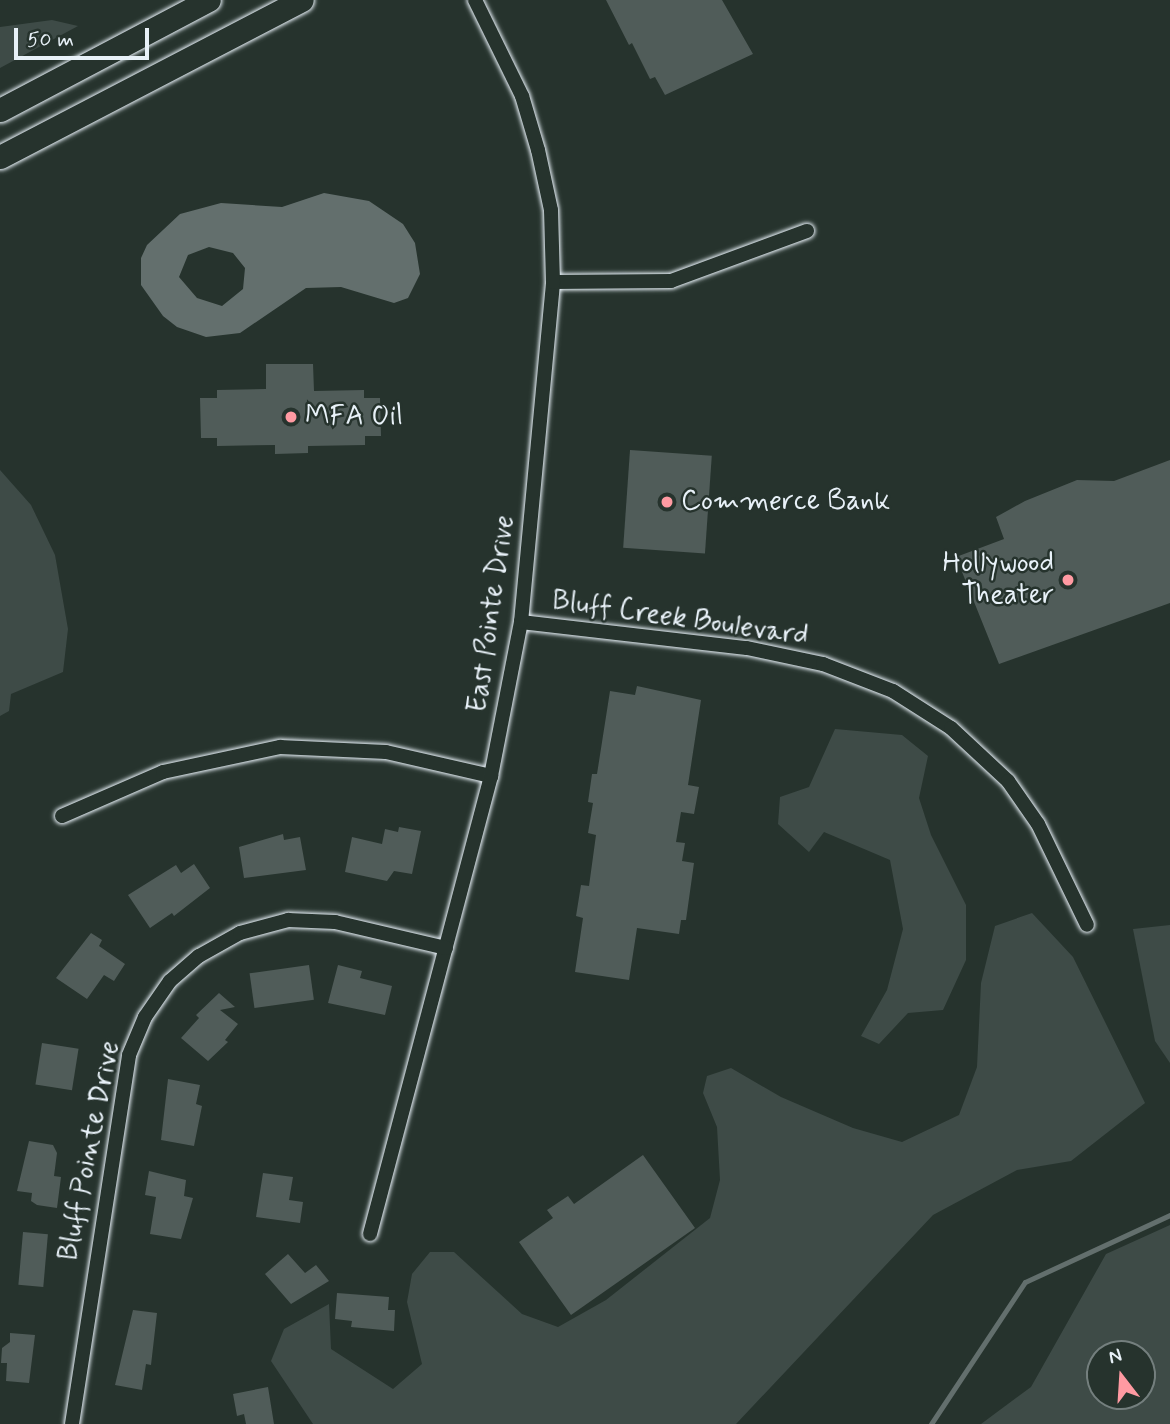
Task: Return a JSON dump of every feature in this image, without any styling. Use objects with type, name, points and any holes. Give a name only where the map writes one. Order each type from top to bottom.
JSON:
[{"type":"main road","points":[[0,110],[209,0]]},
{"type":"main road","points":[[0,158],[302,0]]},
{"type":"street","name":"East Pointe Drive","points":[[370,1234],[491,776],[521,622],[554,282],[551,210],[538,150],[522,96],[475,0]]},
{"type":"street","points":[[554,282],[671,281],[807,231]]},
{"type":"street","name":"Bluff Creek Boulevard","points":[[521,622],[747,648],[822,664],[892,691],[951,728],[1008,781],[1038,824],[1087,925]]},
{"type":"street","points":[[61,816],[163,772],[280,747],[386,752],[491,776]]},
{"type":"street","name":"Bluff Pointe Drive","points":[[72,1424],[129,1055],[145,1017],[170,981],[199,956],[240,933],[288,920],[335,922],[446,948]]},
{"type":"shaded area","points":[[52,20],[78,26],[0,68],[0,27]]},
{"type":"shaded area","points":[[324,193],[369,201],[403,224],[415,243],[420,274],[408,298],[394,303],[341,287],[306,288],[240,333],[206,337],[177,327],[163,316],[141,285],[141,258],[147,245],[180,214],[221,203],[282,207]],"holes":[[[209,247],[233,253],[245,268],[243,289],[222,306],[197,298],[179,277],[188,255]]]},
{"type":"shaded area","points":[[0,470],[31,505],[55,555],[68,629],[63,672],[11,694],[9,711],[0,716]]},
{"type":"shaded area","points":[[835,729],[902,735],[928,756],[919,798],[931,835],[966,905],[966,960],[943,1010],[908,1013],[879,1044],[861,1036],[887,990],[903,929],[890,860],[824,832],[809,852],[778,824],[780,797],[809,787]]},
{"type":"shaded area","points":[[1032,913],[1073,957],[1145,1103],[1071,1161],[1017,1170],[933,1215],[736,1424],[313,1424],[271,1361],[284,1329],[329,1304],[331,1349],[393,1389],[422,1364],[407,1302],[412,1274],[430,1252],[454,1252],[522,1314],[558,1327],[606,1300],[710,1218],[720,1180],[717,1127],[703,1093],[707,1076],[731,1068],[781,1097],[853,1128],[902,1142],[959,1115],[977,1067],[981,983],[995,926]]},
{"type":"shaded area","points":[[1170,925],[1170,1063],[1155,1041],[1133,929]]},
{"type":"shaded area","points":[[1170,1225],[1170,1424],[981,1424],[1031,1387],[1106,1254]]},
{"type":"building","points":[[606,0],[722,0],[753,54],[665,95],[655,77],[650,79]]},
{"type":"building","name":"MFA Oil","points":[[266,364],[313,364],[314,391],[364,390],[364,398],[380,398],[381,436],[365,436],[365,445],[308,446],[308,453],[275,454],[275,445],[217,446],[217,438],[201,438],[200,398],[217,398],[217,390],[266,389]]},
{"type":"building","name":"Commerce Bank","points":[[630,450],[712,456],[705,553],[623,548]]},
{"type":"building","name":"Hollywood Theater","points":[[1170,460],[1170,603],[999,664],[956,557],[1004,539],[996,517],[1025,501],[1077,480],[1114,481]]},
{"type":"building","points":[[637,686],[701,700],[688,785],[699,787],[694,814],[681,812],[676,842],[685,843],[682,861],[694,863],[686,920],[681,920],[679,934],[637,928],[629,980],[575,972],[583,918],[576,916],[581,885],[589,886],[596,835],[588,833],[593,803],[588,802],[592,774],[597,774],[610,691],[635,695]]},
{"type":"building","points":[[399,827],[421,831],[412,874],[394,871],[387,881],[345,872],[352,837],[382,844],[385,829],[398,832]]},
{"type":"building","points":[[283,834],[284,840],[300,837],[306,870],[244,878],[239,847]]},
{"type":"building","points":[[194,864],[210,888],[174,916],[172,913],[150,928],[128,895],[176,865],[181,873]]},
{"type":"building","points":[[91,933],[102,940],[99,946],[125,964],[114,981],[104,975],[87,999],[56,978]]},
{"type":"building","points":[[309,965],[314,1000],[254,1008],[250,973]]},
{"type":"building","points":[[338,965],[362,971],[360,978],[392,986],[385,1015],[328,1003]]},
{"type":"building","points":[[219,993],[235,1007],[220,1010],[238,1024],[225,1040],[228,1042],[208,1061],[181,1038],[199,1018],[196,1015]]},
{"type":"building","points":[[42,1043],[79,1049],[72,1090],[35,1084]]},
{"type":"building","points":[[168,1079],[200,1085],[196,1104],[202,1106],[194,1146],[161,1140]]},
{"type":"building","points":[[29,1141],[53,1145],[57,1153],[54,1176],[61,1177],[57,1208],[37,1205],[31,1201],[32,1193],[17,1191]]},
{"type":"building","points":[[643,1155],[695,1228],[571,1315],[519,1242],[553,1218],[547,1210],[568,1196],[574,1204]]},
{"type":"building","points":[[149,1171],[186,1180],[184,1196],[193,1198],[181,1239],[150,1234],[156,1197],[145,1195]]},
{"type":"building","points":[[263,1173],[293,1177],[289,1200],[303,1202],[300,1223],[256,1217]]},
{"type":"building","points":[[23,1232],[48,1234],[43,1287],[18,1285]]},
{"type":"building","points":[[288,1254],[305,1273],[316,1265],[329,1281],[291,1304],[265,1274]]},
{"type":"building","points":[[337,1293],[389,1297],[388,1310],[395,1310],[394,1331],[351,1327],[352,1321],[335,1319]]},
{"type":"building","points":[[133,1310],[157,1313],[151,1365],[146,1364],[142,1390],[115,1385]]},
{"type":"building","points":[[10,1333],[35,1335],[29,1383],[6,1381],[7,1363],[1,1363],[2,1348],[10,1342]]},
{"type":"building","points":[[268,1387],[274,1424],[246,1424],[244,1414],[237,1416],[233,1394]]},
{"type":"waterway","points":[[931,1424],[1025,1282],[1170,1215]]},
{"type":"place","name":"MFA Oil","points":[[291,417]]},
{"type":"place","name":"Commerce Bank","points":[[667,502]]},
{"type":"place","name":"Hollywood Theater","points":[[1068,580]]}]
